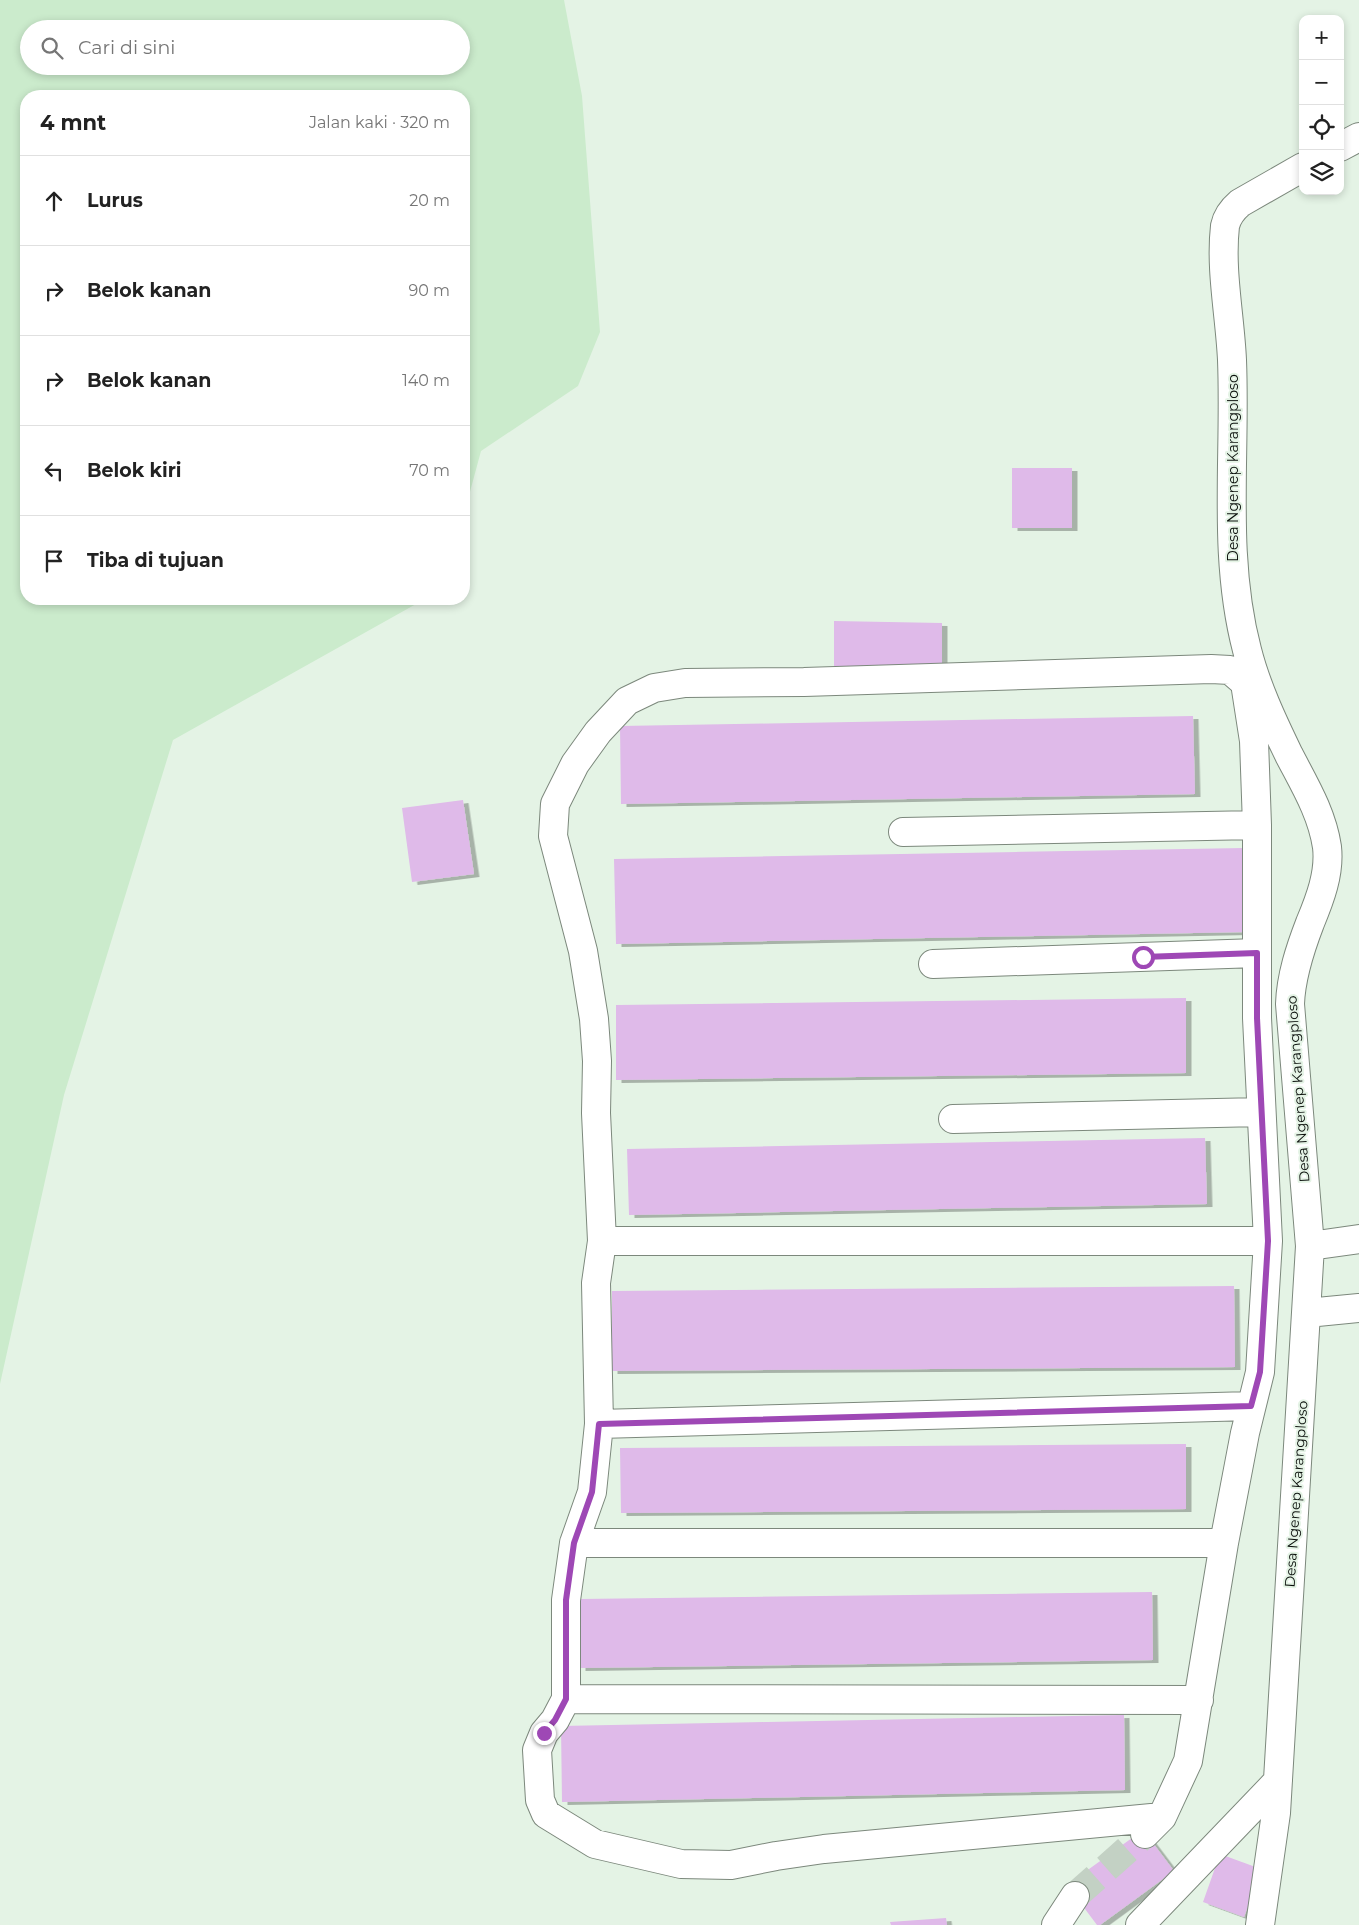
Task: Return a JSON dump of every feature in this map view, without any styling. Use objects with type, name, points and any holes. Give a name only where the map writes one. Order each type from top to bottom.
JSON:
[{"type":"street","points":[[1344,145],[1359,137]]},
{"type":"street","name":"Desa Ngenep Karangploso","points":[[1260,1925],[1273,1840],[1278,1781],[1310,1246],[1290,997],[1295,970],[1310,924],[1319,905],[1326,870],[1327,848],[1321,820],[1262,694],[1247,652],[1239,613],[1231,545],[1232,359],[1224,246],[1226,223],[1231,210],[1299,169]]},
{"type":"street","points":[[1211,669],[1230,670],[1245,683],[1254,741],[1257,825],[1257,953],[1257,1018],[1268,1241],[1260,1372],[1251,1406],[1224,1543],[1188,1761],[1154,1826],[824,1849],[731,1865],[681,1864],[595,1844],[546,1814],[540,1800],[538,1786],[537,1750],[544,1733],[555,1720],[566,1699],[566,1600],[574,1543],[592,1492],[599,1424],[596,1283],[602,1241],[594,1019],[583,952],[553,836],[555,804],[575,764],[598,732],[627,701],[654,688],[685,682],[795,682],[1211,669]]},
{"type":"street","points":[[903,832],[1257,825]]},
{"type":"street","points":[[934,964],[1257,953]]},
{"type":"street","points":[[953,1119],[1261,1112]]},
{"type":"street","points":[[1310,1246],[1359,1239]]},
{"type":"street","points":[[602,1241],[1268,1241]]},
{"type":"street","points":[[1307,1313],[1359,1308]]},
{"type":"street","points":[[599,1424],[1251,1406]]},
{"type":"street","points":[[574,1543],[1224,1543]]},
{"type":"street","points":[[566,1699],[1199,1700]]},
{"type":"street","points":[[1140,1925],[1278,1781]]},
{"type":"street","points":[[1056,1925],[1075,1896]]},
{"type":"green space","points":[[0,0],[564,0],[582,96],[600,332],[578,386],[481,451],[470,492],[470,90],[20,90],[20,605],[414,605],[173,740],[64,1095],[0,1384]]},
{"type":"building","points":[[1012,468],[1072,468],[1072,528],[1012,528]]},
{"type":"building","points":[[834,621],[942,623],[942,668],[834,667]]},
{"type":"building","points":[[1193,716],[1195,794],[621,804],[620,726]]},
{"type":"building","points":[[463,800],[474,874],[412,882],[402,808]]},
{"type":"building","points":[[1244,848],[1246,932],[616,944],[614,859]]},
{"type":"building","points":[[1186,998],[1186,1073],[616,1080],[616,1005]]},
{"type":"building","points":[[1205,1138],[1207,1204],[629,1215],[627,1149]]},
{"type":"building","points":[[1234,1286],[1235,1367],[612,1371],[612,1291]]},
{"type":"building","points":[[1186,1444],[1186,1509],[621,1513],[620,1448]]},
{"type":"building","points":[[1152,1592],[1153,1660],[580,1668],[579,1599]]},
{"type":"building","points":[[1124,1715],[1125,1790],[562,1802],[561,1726]]},
{"type":"building","points":[[1143,1830],[1174,1871],[1100,1925],[1097,1925],[1067,1885]]},
{"type":"building","points":[[1220,1854],[1261,1869],[1244,1917],[1203,1902]]},
{"type":"building","points":[[946,1918],[947,1925],[891,1925],[890,1922]]},
{"type":"tunnel","points":[[1075,1896],[1145,1834]]},
{"type":"route","points":[[544,1733],[555,1720],[566,1699],[566,1600],[574,1543],[592,1492],[599,1424],[1251,1406],[1260,1372],[1268,1241],[1257,1018],[1257,953],[1143,957]]}]
